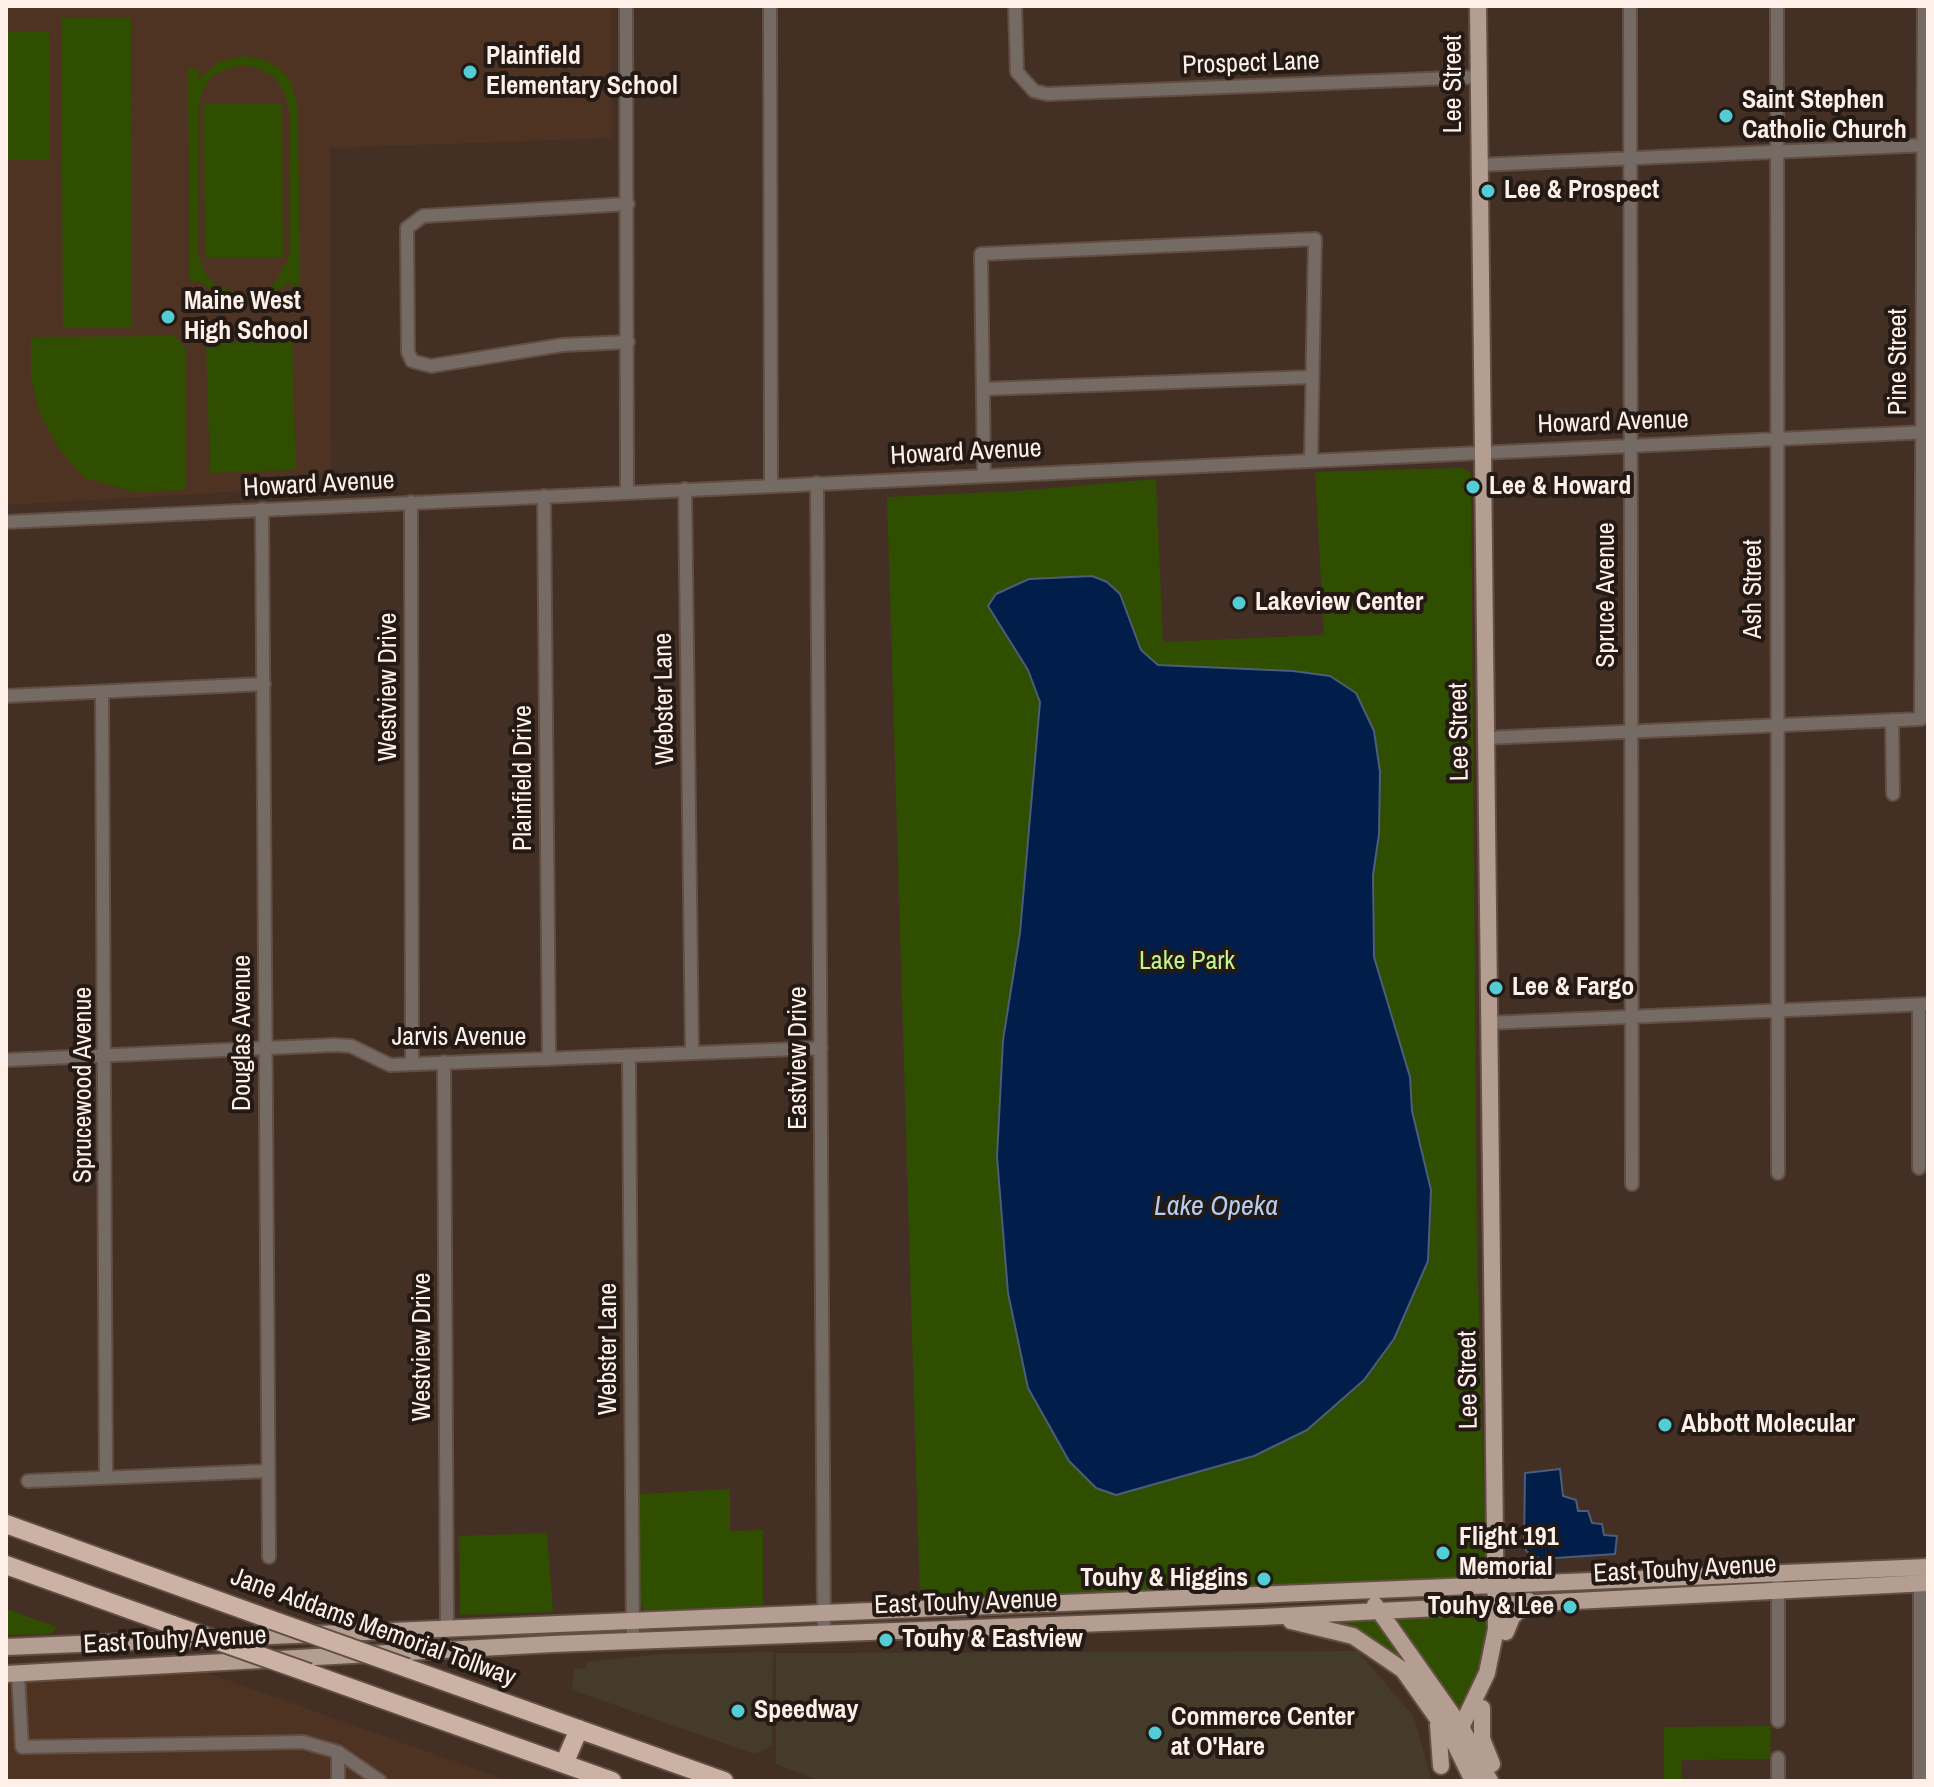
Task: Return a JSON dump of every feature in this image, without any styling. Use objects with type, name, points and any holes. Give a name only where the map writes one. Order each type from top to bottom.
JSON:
[{"type":"highway","name":"Jane Addams Memorial Tollway","points":[[6,1524],[724,1781]]},
{"type":"highway","points":[[6,1565],[612,1781]]},
{"type":"highway","points":[[564,1764],[579,1729]]},
{"type":"main road","name":"Lee Street","points":[[1461,1740],[1487,1673],[1495,1642],[1500,1595],[1501,1492],[1495,1457],[1480,451],[1478,6]]},
{"type":"main road","name":"East Touhy Avenue","points":[[12,1674],[955,1627],[1262,1617],[1381,1609],[1500,1595],[1924,1576]]},
{"type":"main road","name":"East Touhy Avenue","points":[[6,1647],[447,1631],[633,1620],[1336,1591],[1500,1595],[1529,1601],[1778,1582]]},
{"type":"main road","points":[[1336,1591],[1356,1594],[1381,1609],[1461,1740],[1490,1781]]},
{"type":"main road","name":"Lee Street","points":[[1461,1740],[1482,1708],[1499,1666],[1506,1632],[1500,1595]]},
{"type":"main road","points":[[1506,1632],[1512,1617],[1529,1601]]},
{"type":"main road","points":[[1262,1617],[1329,1628],[1367,1643],[1403,1670],[1434,1712],[1461,1740],[1473,1781]]},
{"type":"main road","points":[[1482,1708],[1482,1739],[1498,1781]]},
{"type":"main road","points":[[1434,1712],[1442,1749],[1441,1766]]},
{"type":"street","points":[[626,6],[627,492]]},
{"type":"street","points":[[770,6],[771,485]]},
{"type":"street","name":"Prospect Lane","points":[[1015,6],[1017,72],[1027,85],[1047,94],[1478,77]]},
{"type":"street","name":"Spruce Avenue","points":[[1630,6],[1632,1184]]},
{"type":"street","name":"Ash Street","points":[[1777,6],[1778,1173]]},
{"type":"street","name":"Pine Street","points":[[1892,720],[1921,719],[1925,432],[1924,6]]},
{"type":"street","points":[[1479,165],[1926,145]]},
{"type":"street","points":[[628,204],[423,216],[412,221],[407,228],[408,352],[412,361],[431,366],[562,345],[628,342]]},
{"type":"street","points":[[984,473],[981,254],[1315,239],[1311,459]]},
{"type":"street","points":[[983,389],[1312,377]]},
{"type":"street","name":"Howard Avenue","points":[[6,522],[984,473],[1925,432]]},
{"type":"street","name":"Eastview Drive","points":[[817,483],[824,1633]]},
{"type":"street","name":"Webster Lane","points":[[685,489],[692,1053]]},
{"type":"street","name":"Plainfield Drive","points":[[544,496],[549,1059]]},
{"type":"street","name":"Westview Drive","points":[[411,502],[412,1064]]},
{"type":"street","name":"Douglas Avenue","points":[[262,509],[269,1557]]},
{"type":"street","points":[[6,696],[264,684]]},
{"type":"street","name":"Sprucewood Avenue","points":[[102,692],[106,1477]]},
{"type":"street","points":[[1484,738],[1892,720],[1893,794]]},
{"type":"street","points":[[1488,1023],[1924,1004],[1919,1168]]},
{"type":"street","name":"Jarvis Avenue","points":[[6,1060],[351,1046],[390,1065],[821,1048]]},
{"type":"street","name":"Webster Lane","points":[[629,1056],[633,1642]]},
{"type":"street","name":"Westview Drive","points":[[444,1062],[447,1631]]},
{"type":"street","points":[[28,1481],[268,1471]]},
{"type":"street","points":[[1920,1781],[1924,1576]]},
{"type":"street","points":[[1778,1582],[1778,1721]]},
{"type":"street","points":[[12,1674],[22,1747],[303,1742],[338,1752],[380,1781]]},
{"type":"street","points":[[338,1752],[338,1781]]},
{"type":"street","points":[[1778,1758],[1778,1781]]},
{"type":"shaded area","name":"Maine West High School","points":[[6,6],[611,6],[612,138],[330,148],[331,486],[6,505]]},
{"type":"shaded area","points":[[1358,1651],[1414,1717],[1432,1781],[821,1781],[776,1764],[776,1653]]},
{"type":"shaded area","points":[[773,1652],[772,1746],[755,1754],[572,1690],[574,1669],[586,1668],[587,1662],[661,1654]]},
{"type":"shaded area","points":[[202,1671],[509,1781],[6,1781],[6,1683]]},
{"type":"green space","points":[[131,17],[132,328],[63,328],[61,18]]},
{"type":"green space","points":[[6,31],[49,31],[50,160],[6,160]]},
{"type":"green space","points":[[240,56],[262,59],[281,69],[292,84],[298,109],[300,286],[290,286],[290,280],[269,298],[247,304],[223,299],[200,281],[190,281],[188,69],[198,68],[199,79],[219,62]],"holes":[[[241,65],[255,67],[273,76],[284,91],[289,108],[289,257],[275,283],[262,292],[246,295],[216,286],[206,275],[198,254],[199,101],[206,84],[215,74]]]},
{"type":"green space","points":[[204,104],[282,104],[283,257],[205,257]]},
{"type":"green space","points":[[175,336],[185,348],[186,490],[134,492],[84,478],[60,450],[39,412],[31,378],[31,337]]},
{"type":"green space","points":[[292,340],[296,470],[210,473],[206,343]]},
{"type":"green space","name":"Lake Park","points":[[1461,468],[1471,473],[1477,1244],[1486,1565],[1470,1579],[920,1601],[887,497],[1017,491],[1156,479],[1163,642],[1324,635],[1315,472]]},
{"type":"green space","points":[[730,1489],[730,1531],[763,1530],[763,1607],[644,1610],[640,1603],[639,1494]]},
{"type":"green space","points":[[547,1533],[553,1612],[460,1615],[459,1536]]},
{"type":"green space","points":[[1490,1608],[1484,1670],[1460,1712],[1393,1614]]},
{"type":"green space","points":[[6,1609],[57,1627],[51,1634],[6,1635]]},
{"type":"green space","points":[[1375,1612],[1453,1722],[1397,1657],[1354,1631],[1315,1618]]},
{"type":"green space","points":[[1771,1726],[1770,1759],[1682,1760],[1681,1781],[1664,1781],[1664,1727]]},
{"type":"water","name":"Lake Opeka","points":[[1092,576],[1107,582],[1120,594],[1141,650],[1158,665],[1293,671],[1330,676],[1356,693],[1374,731],[1380,772],[1379,834],[1373,875],[1374,957],[1410,1077],[1412,1111],[1431,1190],[1428,1261],[1394,1339],[1364,1380],[1307,1430],[1254,1456],[1116,1495],[1096,1488],[1069,1461],[1028,1388],[1008,1293],[997,1157],[1003,1040],[1020,933],[1040,702],[1028,670],[988,606],[996,594],[1029,579]]},
{"type":"water","points":[[1560,1469],[1563,1496],[1576,1500],[1578,1511],[1588,1511],[1592,1523],[1602,1524],[1604,1535],[1617,1536],[1615,1554],[1541,1559],[1527,1552],[1524,1547],[1525,1473]]},
{"type":"place","name":"Plainfield Elementary School","points":[[470,72]]},
{"type":"place","name":"Saint Stephen Catholic Church","points":[[1726,116]]},
{"type":"place","name":"Lee & Prospect","points":[[1488,191]]},
{"type":"place","name":"Maine West High School","points":[[168,317]]},
{"type":"place","name":"Lee & Howard","points":[[1473,487]]},
{"type":"place","name":"Lakeview Center","points":[[1239,603]]},
{"type":"place","name":"Lee & Fargo","points":[[1496,988]]},
{"type":"place","name":"Abbott Molecular","points":[[1665,1425]]},
{"type":"place","name":"Flight 191 Memorial","points":[[1443,1553]]},
{"type":"place","name":"Touhy & Higgins","points":[[1264,1579]]},
{"type":"place","name":"Touhy & Lee","points":[[1570,1607]]},
{"type":"place","name":"Touhy & Eastview","points":[[886,1640]]},
{"type":"place","name":"Speedway","points":[[738,1711]]},
{"type":"place","name":"Commerce Center at O'Hare","points":[[1155,1733]]}]
